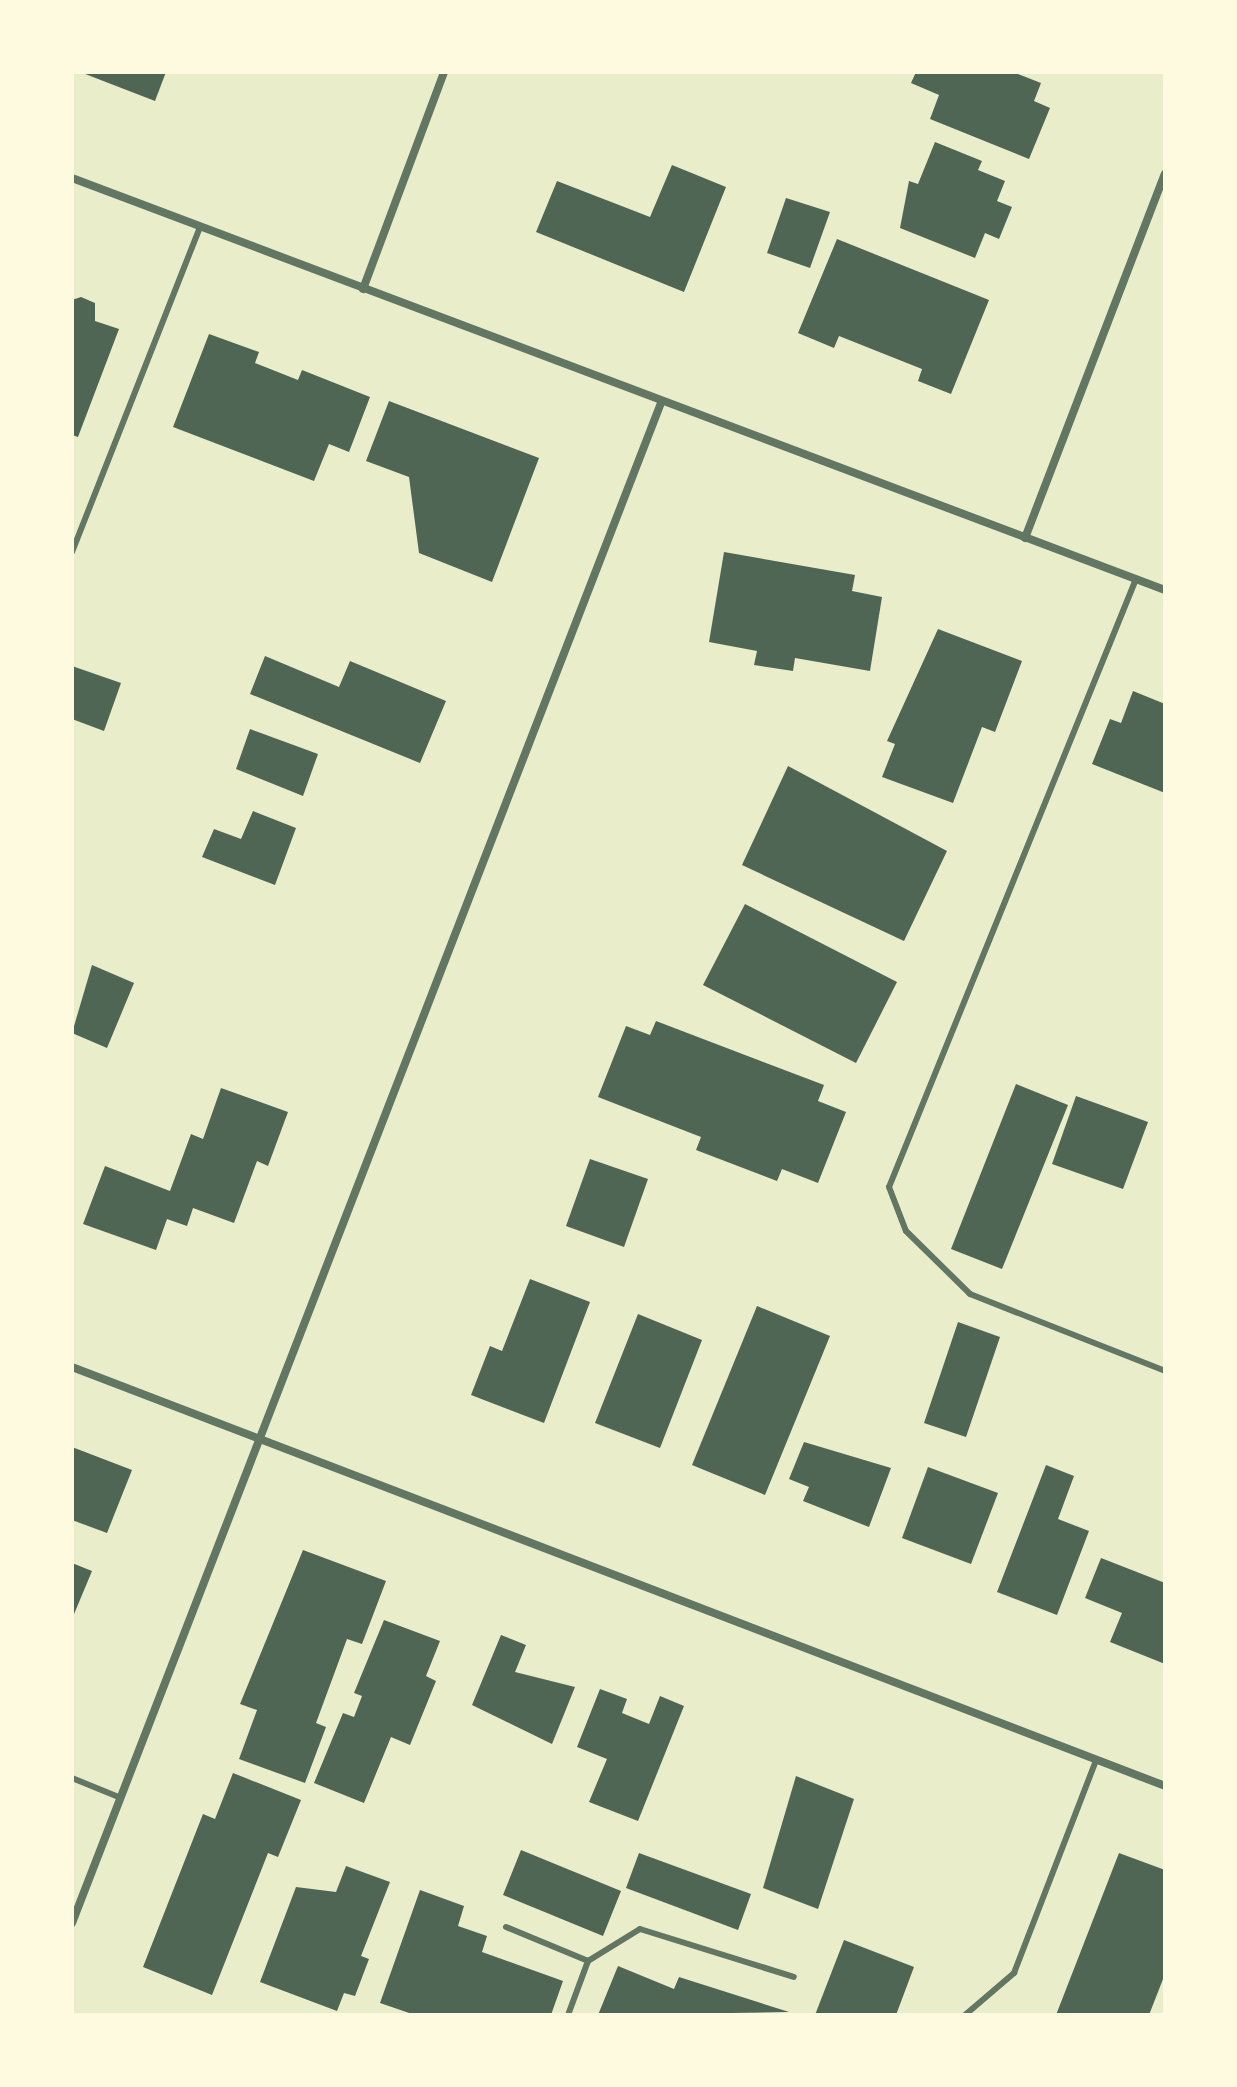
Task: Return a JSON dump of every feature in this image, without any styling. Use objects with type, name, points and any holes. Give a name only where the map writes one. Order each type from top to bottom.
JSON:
[{"type":"street","points":[[363,289],[444,72]]},
{"type":"street","points":[[1025,538],[1165,174]]},
{"type":"street","points":[[72,178],[661,403],[1165,590]]},
{"type":"street","points":[[72,1923],[261,1442],[661,403]]},
{"type":"street","points":[[72,1367],[1165,1786]]},
{"type":"lane","points":[[72,552],[200,227]]},
{"type":"lane","points":[[1136,579],[1038,804],[889,1187],[906,1231],[970,1294],[1165,1371]]},
{"type":"lane","points":[[965,2015],[1014,1973],[1096,1760]]},
{"type":"lane","points":[[72,1778],[121,1798]]},
{"type":"lane","points":[[506,1927],[588,1961]]},
{"type":"lane","points":[[568,2015],[588,1961],[640,1929],[794,1977]]},
{"type":"building","points":[[80,72],[166,72],[155,101]]},
{"type":"building","points":[[916,72],[1013,72],[1041,83],[1034,101],[1050,108],[1029,159],[930,119],[939,95],[911,83]]},
{"type":"building","points":[[935,142],[982,161],[978,170],[1005,181],[997,201],[1012,207],[999,239],[985,233],[975,258],[900,228],[909,181],[918,184]]},
{"type":"building","points":[[672,165],[726,187],[684,292],[536,232],[557,181],[650,217]]},
{"type":"building","points":[[786,198],[830,212],[810,268],[767,253]]},
{"type":"building","points":[[837,239],[989,300],[951,394],[918,381],[922,369],[839,336],[834,348],[798,333]]},
{"type":"building","points":[[81,297],[95,303],[95,321],[119,329],[78,437],[72,435],[72,300]]},
{"type":"building","points":[[209,334],[259,352],[255,363],[298,380],[302,370],[370,397],[349,452],[329,444],[314,481],[173,427]]},
{"type":"building","points":[[389,401],[539,458],[492,582],[419,553],[409,477],[366,461]]},
{"type":"building","points":[[724,552],[855,575],[852,591],[882,597],[870,671],[795,658],[793,671],[754,665],[757,651],[709,642]]},
{"type":"building","points":[[938,629],[1022,661],[995,732],[982,727],[953,803],[882,777],[895,744],[887,741]]},
{"type":"building","points":[[265,656],[339,687],[350,661],[446,701],[420,763],[250,694]]},
{"type":"building","points":[[72,666],[121,683],[104,731],[72,719]]},
{"type":"building","points":[[1133,691],[1165,704],[1165,793],[1092,764],[1110,719],[1121,723]]},
{"type":"building","points":[[250,729],[318,754],[303,796],[236,769]]},
{"type":"building","points":[[788,766],[947,851],[904,941],[742,865]]},
{"type":"building","points":[[253,811],[296,828],[275,885],[202,857],[214,829],[241,839]]},
{"type":"building","points":[[745,904],[897,982],[856,1063],[703,985]]},
{"type":"building","points":[[92,965],[134,983],[107,1048],[72,1033]]},
{"type":"building","points":[[656,1021],[824,1085],[818,1101],[846,1112],[818,1183],[782,1169],[777,1181],[696,1150],[701,1137],[598,1097],[626,1026],[650,1035]]},
{"type":"building","points":[[1016,1084],[1068,1105],[1002,1269],[951,1249]]},
{"type":"building","points":[[221,1088],[288,1112],[268,1166],[257,1161],[234,1223],[193,1208],[187,1226],[167,1219],[156,1250],[83,1224],[105,1166],[170,1191],[191,1134],[203,1139]]},
{"type":"building","points":[[1076,1096],[1148,1122],[1123,1189],[1052,1164]]},
{"type":"building","points":[[590,1159],[648,1179],[624,1247],[566,1226]]},
{"type":"building","points":[[530,1279],[590,1302],[544,1423],[471,1395],[490,1346],[502,1351]]},
{"type":"building","points":[[757,1306],[830,1336],[765,1495],[692,1465]]},
{"type":"building","points":[[638,1314],[702,1340],[660,1448],[595,1423]]},
{"type":"building","points":[[958,1322],[1000,1337],[966,1437],[924,1423]]},
{"type":"building","points":[[804,1442],[891,1468],[869,1527],[803,1501],[809,1487],[789,1479]]},
{"type":"building","points":[[72,1447],[132,1470],[107,1533],[72,1520]]},
{"type":"building","points":[[1046,1465],[1074,1476],[1058,1519],[1089,1531],[1057,1615],[997,1592]]},
{"type":"building","points":[[928,1467],[998,1493],[971,1564],[902,1538]]},
{"type":"building","points":[[303,1550],[386,1581],[362,1644],[347,1639],[316,1723],[326,1727],[305,1783],[239,1759],[257,1710],[240,1704]]},
{"type":"building","points":[[1101,1558],[1165,1583],[1165,1664],[1110,1642],[1122,1613],[1085,1598]]},
{"type":"building","points":[[72,1563],[92,1571],[72,1619]]},
{"type":"building","points":[[384,1620],[440,1641],[426,1676],[436,1681],[410,1745],[391,1737],[364,1803],[314,1783],[343,1713],[354,1717],[362,1696],[354,1693]]},
{"type":"building","points":[[501,1635],[526,1645],[515,1672],[575,1687],[552,1744],[472,1705]]},
{"type":"building","points":[[600,1689],[627,1699],[622,1713],[649,1724],[660,1696],[684,1706],[638,1821],[589,1802],[607,1759],[577,1747]]},
{"type":"building","points":[[233,1773],[301,1800],[278,1857],[268,1853],[212,1995],[143,1967],[203,1814],[215,1819]]},
{"type":"building","points":[[796,1776],[854,1799],[818,1909],[763,1888]]},
{"type":"building","points":[[521,1850],[621,1891],[603,1936],[503,1895]]},
{"type":"building","points":[[639,1853],[751,1894],[738,1930],[626,1888]]},
{"type":"building","points":[[1119,1853],[1165,1870],[1165,1974],[1149,2015],[1056,2015]]},
{"type":"building","points":[[346,1866],[390,1882],[361,1956],[369,1959],[355,1996],[344,1993],[337,2011],[260,1982],[296,1887],[336,1892]]},
{"type":"building","points":[[420,1890],[464,1906],[458,1926],[487,1936],[482,1952],[563,1981],[551,2015],[415,2015],[380,2003]]},
{"type":"building","points":[[844,1940],[914,1967],[896,2015],[815,2015]]},
{"type":"building","points":[[618,1966],[674,1989],[679,1977],[789,2012],[598,2015]]}]
